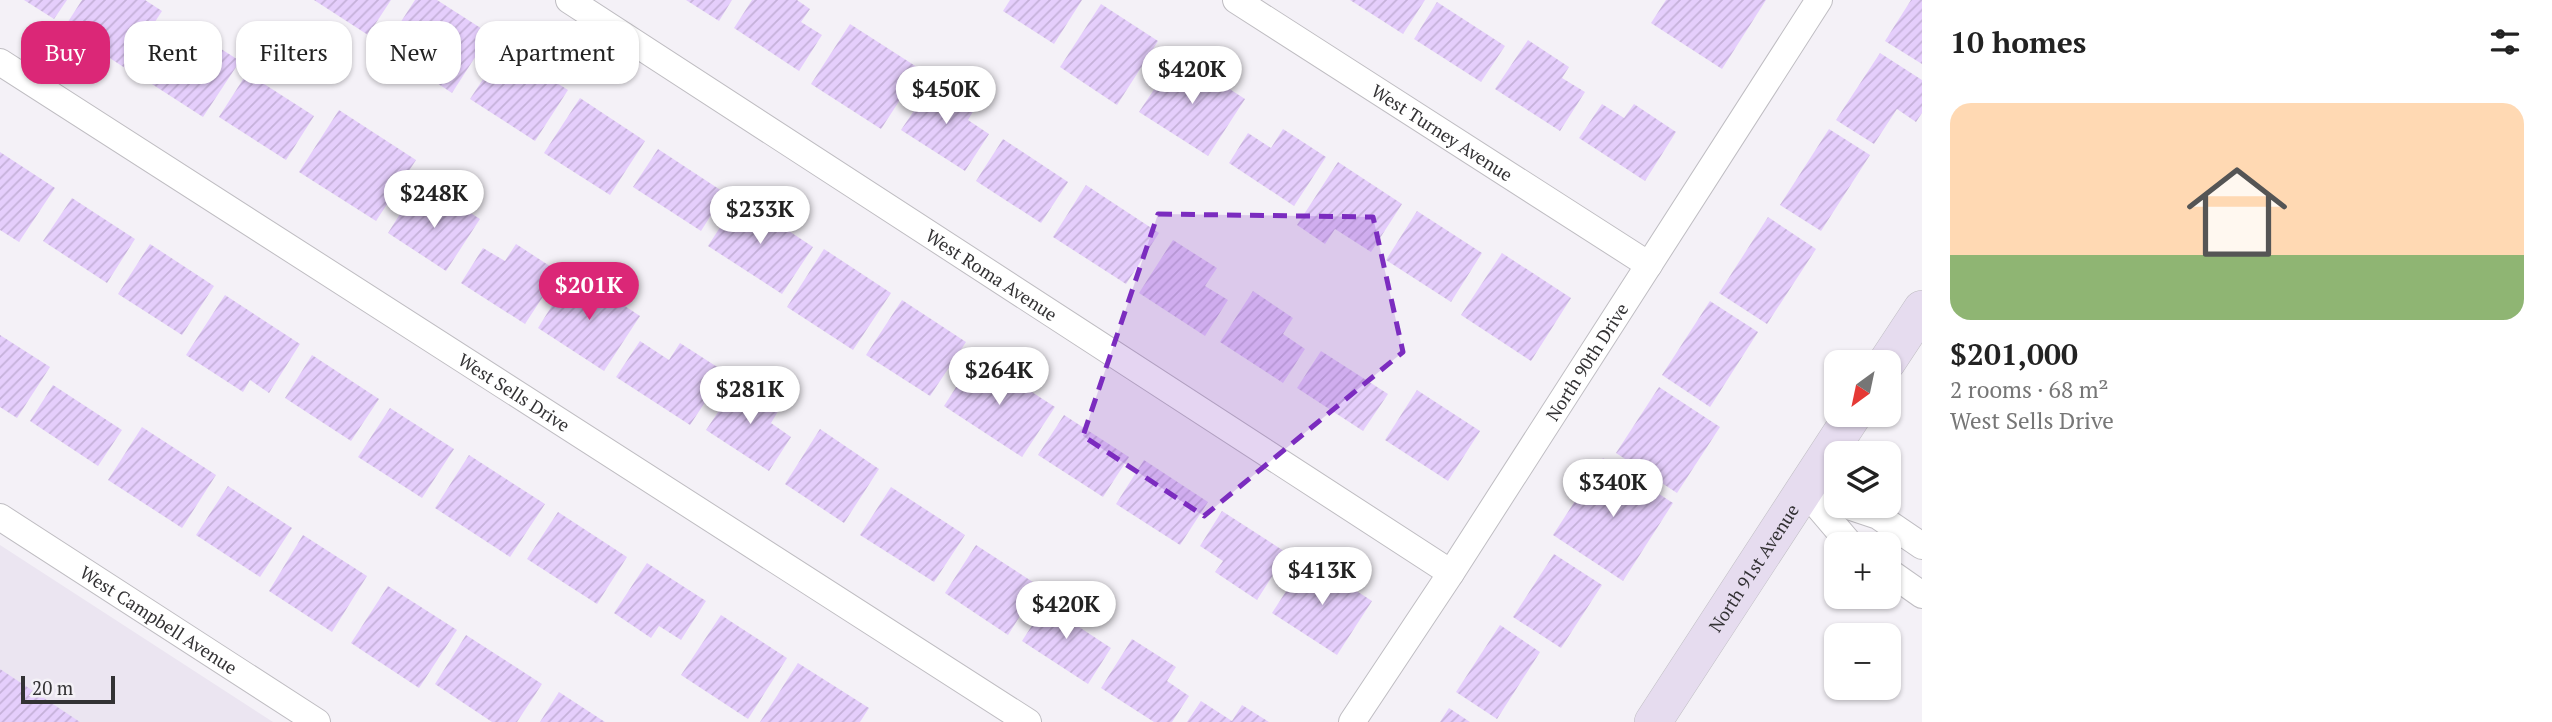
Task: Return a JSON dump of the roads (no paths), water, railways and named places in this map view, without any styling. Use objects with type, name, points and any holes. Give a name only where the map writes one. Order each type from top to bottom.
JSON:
[{"type":"main road","points":[[1895,350],[1922,309]]},
{"type":"main road","name":"North 91st Avenue","points":[[1653,722],[1820,496],[1848,427]]},
{"type":"street","name":"West Roma Avenue","points":[[569,0],[1451,573]]},
{"type":"street","name":"West Turney Avenue","points":[[1236,0],[1649,265]]},
{"type":"street","name":"North 90th Drive","points":[[1352,722],[1451,573],[1819,0]]},
{"type":"street","name":"West Sells Drive","points":[[0,62],[1028,722]]},
{"type":"street","points":[[1820,496],[1842,532]]},
{"type":"street","name":"West Campbell Avenue","points":[[0,517],[317,722]]},
{"type":"street","points":[[1881,518],[1922,545]]},
{"type":"street","points":[[1901,580],[1922,595]]}]
